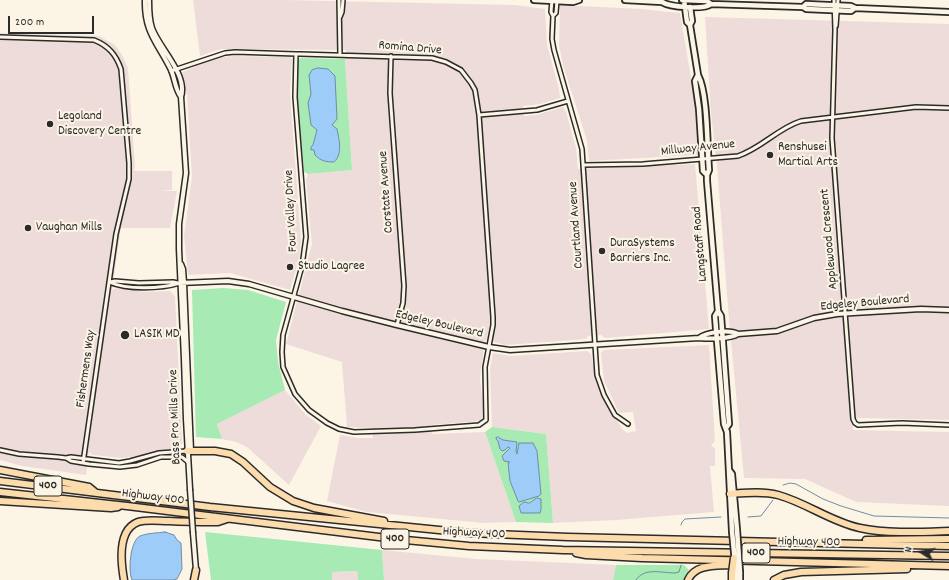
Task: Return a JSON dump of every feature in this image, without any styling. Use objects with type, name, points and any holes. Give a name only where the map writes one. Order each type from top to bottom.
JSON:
[{"type":"highway","points":[[189,451],[215,451],[231,454],[243,462],[270,487],[299,503],[314,508],[385,521],[399,526]]},
{"type":"highway","points":[[0,470],[89,487],[95,492]]},
{"type":"highway","name":"Highway 400","points":[[0,481],[218,508],[469,533],[568,537],[949,546]]},
{"type":"highway","name":"Highway 400","points":[[0,492],[432,543],[469,546],[563,550],[949,556]]},
{"type":"highway","points":[[732,494],[763,493],[779,495],[818,513],[860,528],[883,531],[949,531]]},
{"type":"highway","points":[[0,501],[111,508],[127,506]]},
{"type":"highway","points":[[124,580],[122,550],[123,538],[125,533],[132,525],[145,521],[218,522],[228,519]]},
{"type":"highway","points":[[829,542],[837,540],[949,539]]},
{"type":"highway","points":[[563,550],[586,555],[615,557],[744,562],[949,566]]},
{"type":"highway","points":[[732,580],[736,573],[734,558]]},
{"type":"highway","points":[[688,580],[694,572],[701,568],[744,562]]},
{"type":"highway","points":[[774,580],[784,575],[801,572],[914,569],[935,566]]},
{"type":"highway","points":[[194,580],[196,570]]},
{"type":"main road","points":[[534,0],[573,2],[579,0]]},
{"type":"main road","points":[[625,0],[664,1],[667,5],[688,7],[707,7],[711,4]]},
{"type":"main road","points":[[683,0],[707,1],[711,4],[803,7],[806,10],[836,6],[851,6],[855,8],[949,12]]},
{"type":"main road","name":"Langstaff Road","points":[[683,0],[688,7],[687,22],[690,25],[705,108],[710,170],[707,175],[718,311],[722,316],[729,424],[726,428]]},
{"type":"main road","name":"Langstaff Road","points":[[698,75],[695,81],[700,108],[703,171],[707,175]]},
{"type":"main road","name":"Langstaff Road","points":[[718,311],[715,316],[724,424],[726,428],[730,470],[732,474],[736,580]]},
{"type":"main road","name":"Langstaff Road","points":[[734,531],[734,558]]},
{"type":"main road","name":"Langstaff Road","points":[[736,573],[740,580]]},
{"type":"street","name":"Bass Pro Mills Drive","points":[[145,0],[145,10],[150,33],[174,71]]},
{"type":"street","name":"Bass Pro Mills Drive","points":[[149,0],[149,11],[152,27],[156,38],[174,71],[177,92],[181,96],[186,173],[179,224],[179,249],[182,283],[189,451],[188,462],[196,570]]},
{"type":"street","points":[[338,0],[338,12],[340,17],[340,55]]},
{"type":"street","points":[[340,17],[343,0]]},
{"type":"street","name":"Courtland Avenue","points":[[555,0],[551,12],[554,16],[552,39],[554,50],[582,148],[597,375],[604,395],[615,415],[628,424]]},
{"type":"street","name":"Langstaff Road","points":[[688,7],[690,0]]},
{"type":"street","name":"Applewood Crescent","points":[[838,0],[836,6],[832,138],[853,420],[858,425],[902,423],[949,424]]},
{"type":"street","name":"Fishermens Way","points":[[0,36],[88,39],[100,42],[113,52],[118,60],[122,79],[129,172],[128,182],[116,234],[83,463]]},
{"type":"street","name":"Romina Drive","points":[[174,71],[225,53],[236,52],[391,56],[440,59],[461,70],[466,75],[475,90],[479,115],[493,317],[489,347]]},
{"type":"street","name":"Four Valley Drive","points":[[296,54],[295,97],[306,237],[304,255],[283,335],[282,352],[283,366],[295,394],[301,403],[316,415],[339,429],[354,432],[376,432],[479,425],[486,420],[485,366],[489,347]]},
{"type":"street","name":"Corstate Avenue","points":[[391,56],[390,93],[404,286],[403,303],[397,325]]},
{"type":"street","points":[[479,115],[537,110],[568,101]]},
{"type":"street","name":"Millway Avenue","points":[[583,165],[642,164],[738,156],[753,150],[797,123],[913,107],[949,108]]},
{"type":"street","points":[[109,282],[115,280],[139,283],[182,283]]},
{"type":"street","name":"Edgeley Boulevard","points":[[182,283],[239,282],[397,325],[489,347],[519,350],[699,338],[704,339],[717,335],[734,337],[738,334],[777,331],[814,318],[846,314],[921,309],[949,310]]},
{"type":"street","points":[[0,450],[19,454],[83,458],[119,463],[130,462],[160,453],[189,451]]},
{"type":"street","points":[[66,458],[71,461],[120,468],[137,465],[161,457],[178,456],[185,458],[188,462]]},
{"type":"shaded area","points":[[193,0],[285,0],[515,5],[545,9],[547,45],[560,98],[541,104],[523,106],[524,116],[536,115],[563,107],[566,112],[576,148],[578,169],[695,164],[709,329],[605,338],[601,335],[588,336],[586,339],[506,345],[485,340],[480,379],[484,414],[482,421],[430,425],[432,434],[485,432],[516,522],[484,523],[367,512],[327,501],[340,435],[358,438],[373,438],[372,428],[347,427],[342,362],[286,344],[312,244],[306,180],[308,174],[352,170],[345,59],[346,50],[221,49],[200,56]]},
{"type":"shaded area","points":[[560,5],[641,9],[680,13],[694,96],[698,155],[589,161],[587,141],[563,65],[559,45]]},
{"type":"shaded area","points":[[705,17],[949,24],[949,420],[852,419],[853,430],[949,432],[949,506],[856,502],[805,479],[744,478],[729,320],[717,166],[711,113]]},
{"type":"shaded area","points":[[0,33],[99,36],[115,45],[128,68],[135,167],[134,171],[172,171],[172,190],[158,191],[177,191],[170,228],[121,228],[112,290],[117,288],[144,292],[170,291],[175,296],[182,443],[177,449],[152,451],[137,456],[122,458],[93,455],[89,452],[86,475],[22,466],[0,460]]},
{"type":"shaded area","points":[[222,57],[290,57],[292,59],[290,92],[301,241],[299,259],[290,290],[230,273],[188,275],[184,236],[192,176],[187,95],[181,73],[202,63]]},
{"type":"shaded area","points":[[709,345],[715,441],[711,446],[715,448],[715,466],[710,466],[714,512],[616,520],[553,523],[546,434],[492,427],[490,369],[493,353],[511,356],[587,351],[591,354],[597,384],[603,398],[623,430],[627,433],[636,431],[633,412],[619,413],[604,381],[601,353],[604,350]]},
{"type":"shaded area","points":[[285,390],[306,415],[321,426],[289,485],[247,447],[236,442],[222,439],[217,424]]},
{"type":"shaded area","points":[[382,550],[476,559],[616,565],[613,580],[384,580]]},
{"type":"shaded area","points":[[357,571],[358,580],[332,580],[332,572]]},
{"type":"green space","points":[[300,58],[345,59],[352,170],[308,174],[304,172],[297,88],[298,61]]},
{"type":"green space","points":[[223,288],[248,290],[286,302],[276,340],[278,362],[285,390],[217,424],[222,439],[196,437],[192,290]]},
{"type":"green space","points":[[492,427],[546,434],[553,523],[516,522],[485,432]]},
{"type":"green space","points":[[205,532],[382,550],[384,580],[358,580],[357,571],[332,572],[332,580],[211,580]]},
{"type":"green space","points":[[616,565],[684,565],[689,570],[684,580],[613,580]]},
{"type":"water","points":[[318,68],[328,69],[335,76],[337,119],[332,125],[337,129],[340,146],[339,155],[334,162],[322,160],[315,155],[314,150],[311,150],[317,130],[311,125],[308,103],[311,94],[309,75],[312,70]]},
{"type":"water","points":[[498,437],[503,440],[517,442],[517,454],[519,443],[533,443],[537,451],[541,494],[539,496],[519,502],[518,501],[510,481],[508,463],[510,462],[504,461],[502,456],[510,448],[508,447],[502,451],[496,439]]},
{"type":"water","points":[[537,498],[541,499],[540,513],[521,513],[519,506],[524,502],[529,503]]},
{"type":"water","points":[[165,532],[174,535],[181,543],[182,569],[177,579],[132,580],[130,563],[132,550],[137,539],[146,534]]},
{"type":"waterway","points":[[783,485],[790,483],[796,484],[823,499],[874,516],[949,518]]},
{"type":"waterway","points":[[748,517],[761,516],[773,500]]},
{"type":"waterway","points":[[681,525],[685,519],[721,517]]},
{"type":"waterway","points":[[636,580],[639,576],[648,572],[679,572],[681,565]]},
{"type":"place","name":"Legoland Discovery Centre","points":[[50,124]]},
{"type":"place","name":"Renshusei Martial Arts","points":[[770,155]]},
{"type":"place","name":"Vaughan Mills","points":[[28,228]]},
{"type":"place","name":"DuraSystems Barriers Inc.","points":[[602,251]]},
{"type":"place","name":"Studio Lagree","points":[[290,267]]},
{"type":"place","name":"LASIK MD","points":[[125,335]]}]
